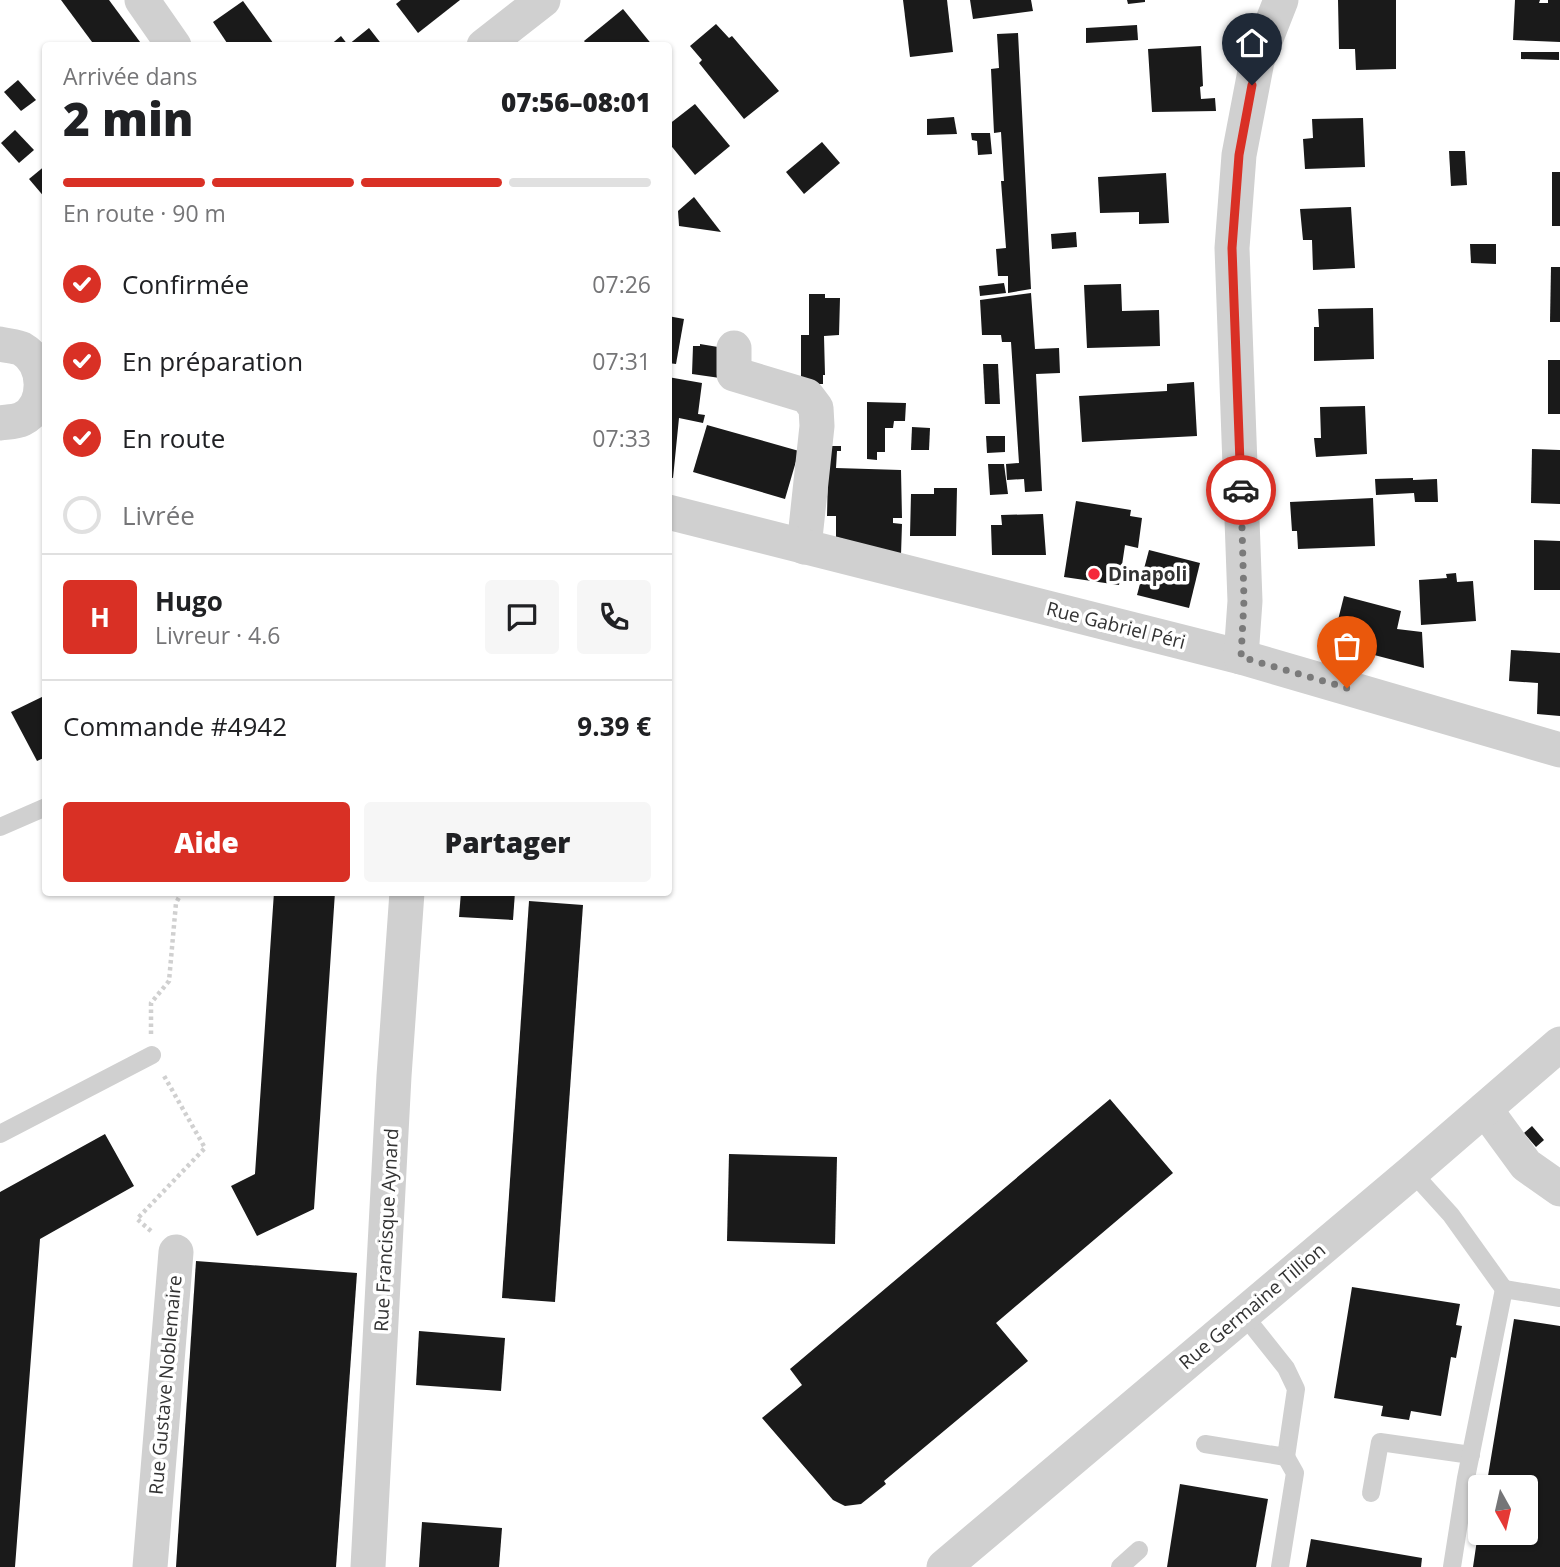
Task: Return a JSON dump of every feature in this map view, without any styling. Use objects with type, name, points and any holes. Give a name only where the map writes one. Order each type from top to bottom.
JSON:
[{"type":"street","points":[[142,0],[171,42]]},
{"type":"street","points":[[489,42],[543,0]]},
{"type":"street","points":[[1241,657],[1244,600],[1232,248],[1239,155],[1257,61],[1281,0]]},
{"type":"street","points":[[0,344],[23,350],[42,364]]},
{"type":"street","points":[[734,348],[734,374],[807,396],[816,408],[817,426],[804,547]]},
{"type":"street","points":[[0,423],[22,419],[41,405]]},
{"type":"street","name":"Rue Gabriel Péri","points":[[672,513],[1241,657],[1560,750]]},
{"type":"street","name":"Rue Francisque Aynard","points":[[368,1567],[394,1076],[407,896]]},
{"type":"street","name":"Rue Germaine Tillion","points":[[943,1567],[1560,1044]]},
{"type":"street","points":[[1486,1109],[1526,1165],[1560,1189]]},
{"type":"street","name":"Rue Gustave Noblemaire","points":[[150,1567],[176,1252]]},
{"type":"lane","points":[[0,827],[42,809]]},
{"type":"lane","points":[[0,1134],[152,1055]]},
{"type":"lane","points":[[1412,1172],[1451,1215],[1504,1289],[1560,1298]]},
{"type":"lane","points":[[1452,1567],[1504,1289]]},
{"type":"lane","points":[[1243,1314],[1286,1368],[1296,1389],[1286,1457],[1295,1473],[1280,1567]]},
{"type":"lane","points":[[1371,1493],[1380,1442],[1471,1455]]},
{"type":"lane","points":[[1205,1444],[1286,1457]]},
{"type":"lane","points":[[1120,1567],[1139,1550]]},
{"type":"path","name":"Rue Gustave Noblemaire","points":[[176,1252],[137,1219],[205,1148],[152,1055],[151,1003],[169,981],[176,903],[180,896]]},
{"type":"building","points":[[61,0],[109,0],[140,42],[92,42]]},
{"type":"building","points":[[401,0],[460,0],[418,33],[396,4]]},
{"type":"building","points":[[903,0],[947,0],[953,52],[910,57]]},
{"type":"building","points":[[970,0],[1031,0],[1033,11],[973,19]]},
{"type":"building","points":[[1127,0],[1145,0],[1145,2],[1128,4]]},
{"type":"building","points":[[1338,0],[1396,0],[1396,69],[1356,70],[1355,49],[1339,49]]},
{"type":"building","points":[[1515,0],[1540,0],[1539,3],[1548,3],[1548,0],[1560,0],[1560,42],[1513,40]]},
{"type":"building","points":[[243,1],[272,42],[226,42],[213,22]]},
{"type":"building","points":[[623,9],[650,42],[585,42]]},
{"type":"building","points":[[716,24],[729,38],[732,36],[779,91],[744,119],[699,63],[702,60],[690,46]]},
{"type":"building","points":[[1137,25],[1138,40],[1086,43],[1086,28]]},
{"type":"building","points":[[369,28],[380,42],[352,42]]},
{"type":"building","points":[[1018,33],[1031,289],[1008,293],[1008,276],[998,276],[996,249],[1006,248],[1001,181],[1004,181],[1001,132],[994,133],[991,69],[999,68],[997,34]]},
{"type":"building","points":[[341,36],[346,42],[334,42]]},
{"type":"building","points":[[1201,46],[1201,99],[1215,98],[1216,111],[1152,112],[1148,49]]},
{"type":"building","points":[[1521,52],[1559,52],[1559,60],[1521,59]]},
{"type":"building","points":[[18,80],[36,100],[21,111],[4,92]]},
{"type":"building","points":[[695,104],[730,146],[695,175],[672,147],[672,122]]},
{"type":"building","points":[[954,117],[957,134],[927,135],[927,119]]},
{"type":"building","points":[[1363,118],[1365,167],[1305,169],[1303,139],[1313,138],[1312,119]]},
{"type":"building","points":[[15,130],[34,150],[19,163],[1,143]]},
{"type":"building","points":[[971,133],[990,133],[992,154],[978,155],[977,141],[972,140]]},
{"type":"building","points":[[822,142],[840,163],[804,194],[786,172]]},
{"type":"building","points":[[1449,151],[1465,151],[1467,185],[1451,186]]},
{"type":"building","points":[[42,168],[42,194],[29,179]]},
{"type":"building","points":[[1552,172],[1560,172],[1560,226],[1552,226]]},
{"type":"building","points":[[1166,173],[1169,223],[1139,224],[1139,212],[1100,213],[1098,177]]},
{"type":"building","points":[[694,197],[721,232],[679,226],[678,211]]},
{"type":"building","points":[[1351,207],[1355,268],[1313,270],[1312,240],[1303,240],[1300,209]]},
{"type":"building","points":[[1076,232],[1077,247],[1052,249],[1051,234]]},
{"type":"building","points":[[1470,244],[1496,244],[1496,264],[1471,263]]},
{"type":"building","points":[[1551,267],[1560,267],[1560,322],[1550,322]]},
{"type":"building","points":[[1004,283],[1006,293],[980,296],[979,286]]},
{"type":"building","points":[[1121,284],[1122,311],[1159,310],[1160,346],[1087,348],[1084,285]]},
{"type":"building","points":[[1031,293],[1035,349],[1059,348],[1060,373],[1036,374],[1042,491],[1025,492],[1024,479],[1007,480],[1006,464],[1019,463],[1011,342],[1002,342],[1001,335],[982,335],[980,300]]},
{"type":"building","points":[[809,294],[840,298],[839,335],[824,336],[823,384],[801,384],[801,335],[809,335]]},
{"type":"building","points":[[1373,308],[1374,359],[1314,361],[1314,327],[1319,327],[1318,309]]},
{"type":"building","points":[[672,317],[684,319],[676,364],[672,364]]},
{"type":"building","points":[[700,344],[724,348],[720,378],[692,374],[693,346]]},
{"type":"building","points":[[1548,360],[1560,360],[1560,414],[1548,414]]},
{"type":"building","points":[[983,364],[998,364],[1000,404],[985,404]]},
{"type":"building","points":[[672,378],[702,383],[698,414],[705,415],[703,423],[679,418],[673,478]]},
{"type":"building","points":[[1194,382],[1197,436],[1082,442],[1079,396],[1167,391],[1167,384]]},
{"type":"building","points":[[867,402],[906,403],[905,421],[894,421],[893,428],[885,428],[885,452],[877,452],[877,460],[867,459]]},
{"type":"building","points":[[1365,406],[1367,454],[1316,457],[1314,438],[1321,438],[1320,407]]},
{"type":"building","points":[[707,425],[799,451],[785,499],[693,472]]},
{"type":"building","points":[[912,427],[930,428],[929,450],[911,450]]},
{"type":"building","points":[[986,436],[1005,436],[1005,452],[987,453]]},
{"type":"building","points":[[822,446],[841,446],[841,451],[837,451],[836,468],[901,470],[902,518],[893,518],[893,523],[902,524],[901,555],[836,537],[836,516],[827,516],[828,475]]},
{"type":"building","points":[[1532,449],[1560,450],[1560,504],[1531,503]]},
{"type":"building","points":[[988,464],[1004,464],[1008,494],[990,495]]},
{"type":"building","points":[[1375,479],[1437,479],[1438,502],[1415,502],[1414,493],[1376,495]]},
{"type":"building","points":[[934,488],[957,488],[956,536],[910,536],[911,494],[934,494]]},
{"type":"building","points":[[1373,498],[1375,546],[1298,549],[1297,531],[1292,531],[1290,502]]},
{"type":"building","points":[[1076,501],[1131,510],[1130,516],[1142,518],[1138,548],[1125,545],[1119,585],[1064,577]]},
{"type":"building","points":[[1043,514],[1046,555],[992,555],[991,525],[1002,525],[1001,515]]},
{"type":"building","points":[[1534,540],[1560,541],[1560,590],[1534,590]]},
{"type":"building","points":[[1149,550],[1200,563],[1189,608],[1137,595]]},
{"type":"building","points":[[1456,573],[1457,582],[1473,581],[1476,621],[1421,625],[1419,580],[1447,578],[1446,574]]},
{"type":"building","points":[[1344,596],[1401,611],[1397,629],[1422,632],[1424,668],[1332,644]]},
{"type":"building","points":[[1511,650],[1560,653],[1560,716],[1537,714],[1538,683],[1509,681]]},
{"type":"building","points":[[42,697],[42,759],[37,761],[11,712]]},
{"type":"building","points":[[274,896],[335,896],[314,1209],[257,1236],[231,1186],[255,1174]]},
{"type":"building","points":[[461,896],[515,896],[513,920],[459,917]]},
{"type":"building","points":[[529,901],[583,905],[555,1302],[502,1298]]},
{"type":"building","points":[[1110,1099],[1173,1173],[996,1323],[1028,1361],[884,1481],[886,1484],[861,1504],[845,1506],[833,1500],[762,1418],[802,1385],[790,1369]]},
{"type":"building","points":[[1532,1126],[1544,1140],[1536,1147],[1524,1133]]},
{"type":"building","points":[[105,1134],[134,1186],[40,1239],[15,1567],[0,1567],[0,1192]]},
{"type":"building","points":[[729,1154],[837,1157],[835,1244],[727,1241]]},
{"type":"building","points":[[196,1261],[357,1273],[336,1567],[176,1567]]},
{"type":"building","points":[[1352,1287],[1460,1304],[1456,1325],[1462,1326],[1456,1358],[1451,1357],[1441,1416],[1411,1411],[1409,1420],[1381,1416],[1383,1406],[1334,1398]]},
{"type":"building","points":[[1514,1319],[1560,1326],[1560,1567],[1473,1567],[1476,1545],[1538,1545],[1538,1475],[1488,1475]]},
{"type":"building","points":[[419,1331],[505,1338],[501,1391],[416,1385]]},
{"type":"building","points":[[1180,1484],[1268,1499],[1256,1567],[1167,1567]]},
{"type":"building","points":[[422,1522],[502,1528],[499,1567],[419,1567]]},
{"type":"building","points":[[1311,1539],[1422,1558],[1421,1567],[1306,1567]]},
{"type":"way so far","points":[[1241,490],[1244,600],[1241,657],[1347,688]]},
{"type":"place","name":"Dinapoli","points":[[1094,574]]},
{"type":"route","points":[[1241,490],[1232,248],[1239,155],[1252,85]]}]
